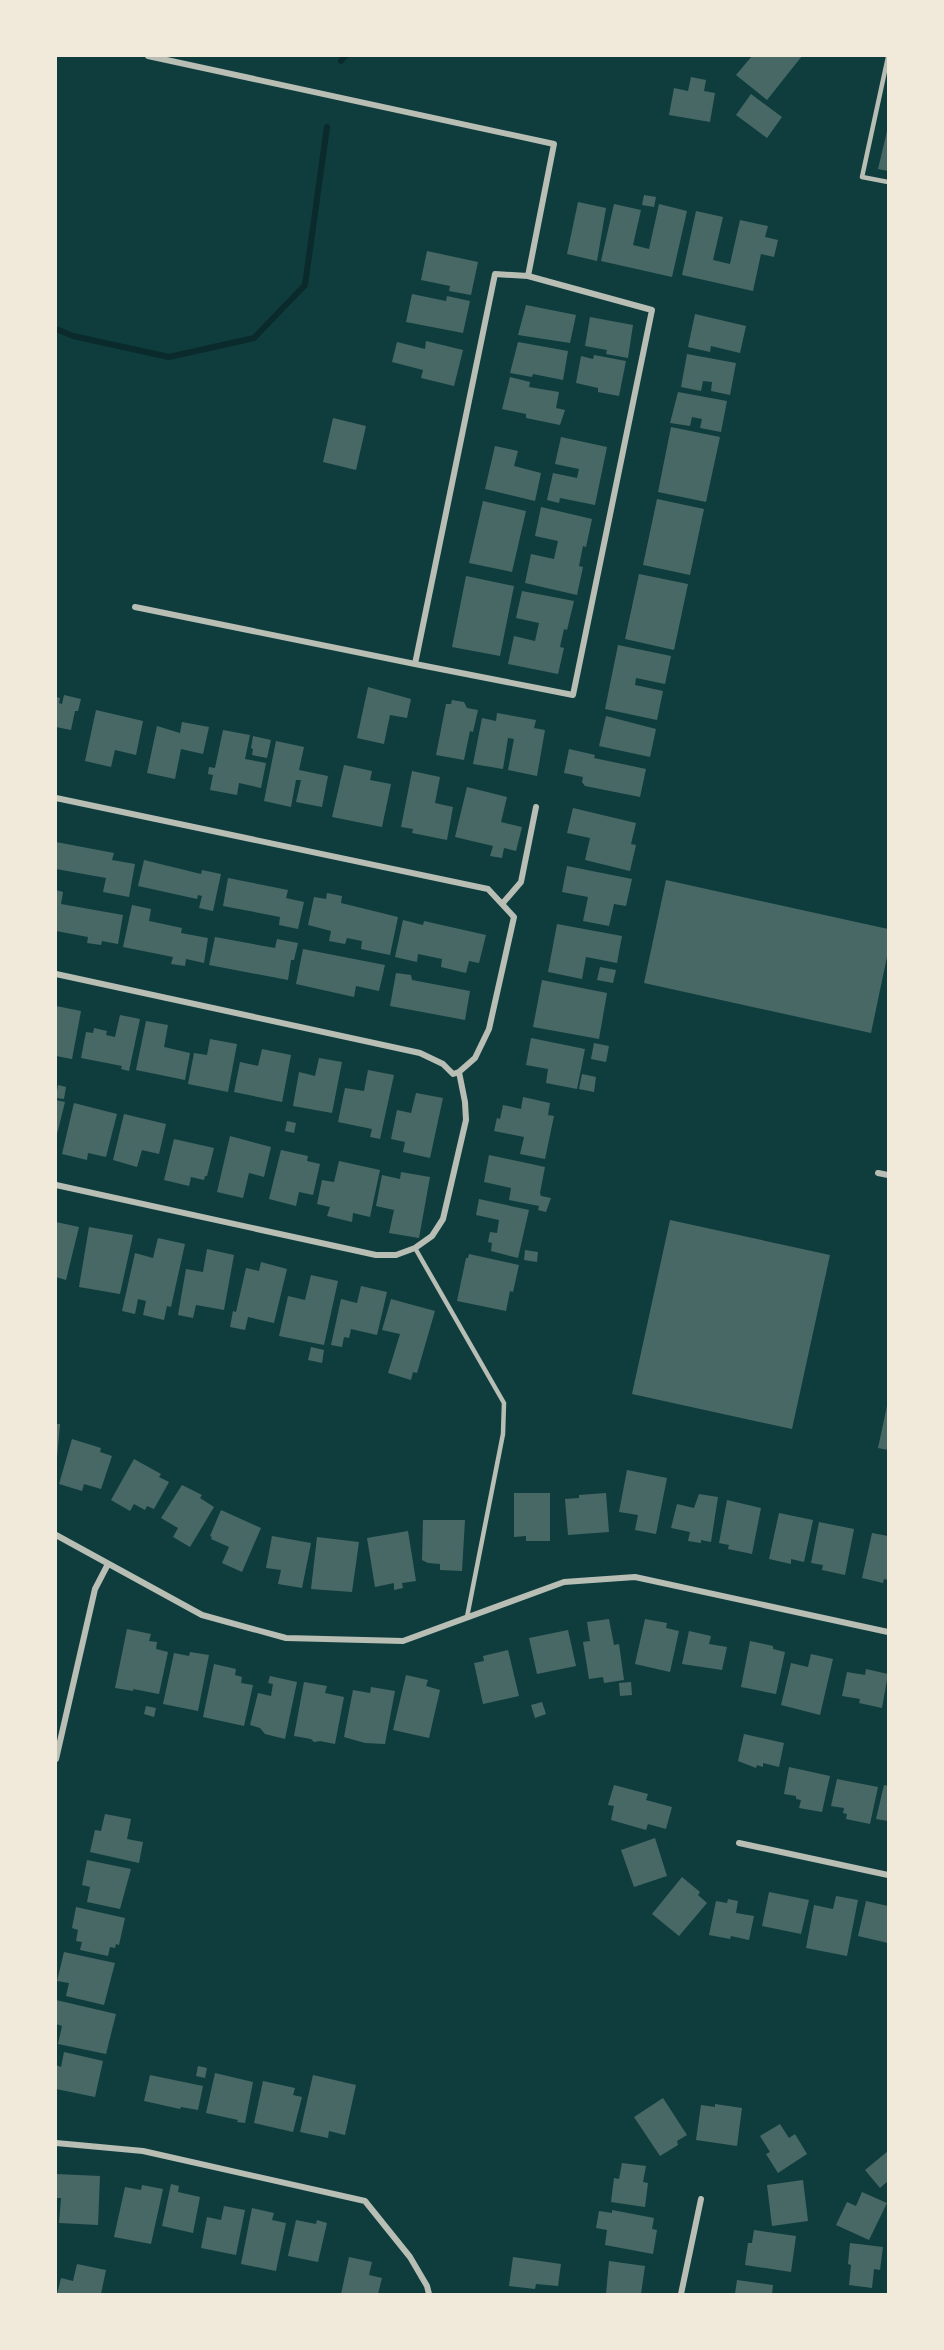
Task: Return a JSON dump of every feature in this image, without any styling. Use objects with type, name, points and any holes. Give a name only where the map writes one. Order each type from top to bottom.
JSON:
[{"type":"street","points":[[148,56],[554,144],[528,276]]},
{"type":"street","points":[[135,607],[415,664],[573,695],[652,310],[528,276],[495,274],[415,664]]},
{"type":"street","points":[[56,798],[488,889],[514,917],[489,1029],[475,1058],[453,1074],[443,1064],[420,1053],[56,974]]},
{"type":"street","points":[[502,904],[521,882],[536,807]]},
{"type":"street","points":[[56,1185],[376,1255],[396,1255],[415,1248],[432,1236],[443,1219],[466,1120],[459,1071]]},
{"type":"street","points":[[878,1173],[888,1175]]},
{"type":"street","points":[[56,1535],[202,1615],[286,1638],[403,1641],[564,1582],[635,1576],[888,1632]]},
{"type":"street","points":[[56,1759],[95,1589],[108,1564]]},
{"type":"street","points":[[739,1843],[888,1875]]},
{"type":"street","points":[[56,2143],[143,2151],[365,2201],[410,2257],[427,2286],[429,2295]]},
{"type":"street","points":[[681,2295],[701,2199]]},
{"type":"lane","points":[[888,57],[862,177],[888,182]]},
{"type":"lane","points":[[415,1248],[504,1403],[503,1434],[467,1617]]},
{"type":"building","points":[[752,56],[802,56],[767,100],[736,75]]},
{"type":"building","points":[[691,77],[706,80],[704,91],[715,93],[710,122],[669,115],[674,88],[688,91]]},
{"type":"building","points":[[751,94],[782,117],[767,138],[736,115]]},
{"type":"building","points":[[888,127],[888,171],[878,169]]},
{"type":"building","points":[[644,195],[656,197],[654,207],[642,205]]},
{"type":"building","points":[[578,202],[606,208],[597,261],[567,254]]},
{"type":"building","points":[[614,204],[641,210],[633,245],[649,249],[659,204],[687,211],[672,277],[601,261]]},
{"type":"building","points":[[696,211],[723,217],[713,260],[730,264],[740,220],[768,226],[765,237],[778,240],[774,257],[761,254],[753,291],[682,275]]},
{"type":"building","points":[[427,251],[478,262],[471,295],[449,291],[450,286],[421,280]]},
{"type":"building","points":[[412,294],[446,301],[447,296],[470,301],[463,333],[406,322]]},
{"type":"building","points":[[526,305],[576,315],[570,343],[518,335]]},
{"type":"building","points":[[695,314],[746,326],[740,353],[711,346],[710,352],[688,347]]},
{"type":"building","points":[[590,317],[633,325],[628,358],[606,354],[607,350],[585,346]]},
{"type":"building","points":[[426,341],[463,350],[454,386],[421,378],[423,370],[392,362],[397,342],[425,349]]},
{"type":"building","points":[[518,342],[568,351],[563,380],[533,374],[532,377],[510,373]]},
{"type":"building","points":[[687,354],[736,363],[730,395],[711,391],[712,382],[703,381],[701,391],[681,387]]},
{"type":"building","points":[[594,355],[626,361],[619,396],[598,392],[598,388],[576,383],[581,356],[593,359]]},
{"type":"building","points":[[510,377],[530,382],[529,387],[559,392],[556,408],[565,410],[560,425],[526,418],[526,414],[502,409]]},
{"type":"building","points":[[678,392],[727,401],[721,432],[700,428],[702,419],[692,417],[690,426],[670,423]]},
{"type":"building","points":[[333,418],[366,426],[356,470],[323,462]]},
{"type":"building","points":[[671,427],[720,437],[706,502],[658,492]]},
{"type":"building","points":[[561,437],[607,447],[595,505],[560,498],[559,503],[547,500],[553,473],[577,478],[579,469],[555,464]]},
{"type":"building","points":[[495,446],[518,451],[514,466],[541,473],[535,501],[485,489]]},
{"type":"building","points":[[657,499],[704,509],[690,575],[643,565]]},
{"type":"building","points":[[483,501],[526,511],[512,572],[469,563]]},
{"type":"building","points":[[541,507],[592,519],[579,566],[583,567],[577,595],[525,583],[531,554],[554,559],[558,541],[535,536]]},
{"type":"building","points":[[639,574],[688,584],[674,650],[625,639]]},
{"type":"building","points":[[466,576],[514,586],[500,656],[452,647]]},
{"type":"building","points":[[522,591],[574,601],[560,647],[564,648],[558,674],[508,664],[514,636],[535,641],[539,623],[516,618]]},
{"type":"building","points":[[618,645],[671,656],[665,684],[636,678],[635,685],[663,691],[657,720],[605,709]]},
{"type":"building","points":[[368,687],[411,699],[407,718],[390,715],[384,744],[357,738]]},
{"type":"building","points":[[64,695],[81,699],[78,711],[75,711],[71,730],[56,727],[56,697],[60,698],[59,703],[62,704]]},
{"type":"building","points":[[452,700],[464,702],[467,708],[478,710],[473,732],[470,731],[464,760],[436,755],[446,704],[451,704]]},
{"type":"building","points":[[96,710],[143,721],[136,755],[115,750],[111,767],[85,761]]},
{"type":"building","points":[[497,713],[536,720],[534,728],[545,730],[537,776],[508,770],[514,739],[508,738],[503,769],[473,764],[482,718],[496,721]]},
{"type":"building","points":[[606,716],[656,729],[650,757],[599,746]]},
{"type":"building","points":[[182,722],[209,727],[203,754],[181,749],[175,779],[147,773],[157,726],[180,733]]},
{"type":"building","points":[[223,730],[250,735],[245,759],[266,763],[261,788],[239,783],[237,795],[210,790],[213,775],[208,774],[209,767],[215,768]]},
{"type":"building","points":[[253,736],[271,740],[267,758],[252,755]]},
{"type":"building","points":[[276,741],[304,747],[299,770],[328,776],[322,807],[296,802],[301,780],[296,780],[291,807],[264,801]]},
{"type":"building","points":[[569,749],[595,755],[594,758],[646,769],[640,797],[585,786],[582,782],[583,777],[564,773]]},
{"type":"building","points":[[344,765],[372,771],[370,780],[391,784],[382,827],[332,817]]},
{"type":"building","points":[[412,771],[440,777],[435,803],[453,807],[447,840],[412,833],[413,829],[401,827]]},
{"type":"building","points":[[467,787],[507,797],[501,822],[522,827],[516,851],[504,848],[502,858],[490,856],[493,846],[455,837]]},
{"type":"building","points":[[573,808],[636,823],[631,844],[636,845],[630,871],[585,860],[590,838],[567,833]]},
{"type":"building","points":[[56,842],[114,853],[112,860],[135,864],[129,897],[103,892],[106,878],[56,869]]},
{"type":"building","points":[[144,860],[201,874],[202,870],[221,874],[213,911],[199,908],[202,896],[198,895],[197,899],[138,886]]},
{"type":"building","points":[[567,866],[632,879],[626,906],[614,904],[609,926],[583,921],[588,897],[562,892]]},
{"type":"building","points":[[228,878],[288,890],[286,898],[304,902],[298,929],[279,925],[280,917],[223,906]]},
{"type":"building","points":[[666,880],[888,929],[888,952],[871,1033],[644,983]]},
{"type":"building","points":[[56,890],[63,892],[61,904],[123,915],[118,944],[102,941],[101,945],[87,943],[88,937],[56,931]]},
{"type":"building","points":[[327,893],[342,896],[341,903],[398,917],[390,955],[361,949],[362,941],[347,938],[345,944],[329,941],[331,931],[308,925],[314,897],[326,899]]},
{"type":"building","points":[[132,905],[151,909],[149,921],[182,928],[181,933],[208,938],[204,963],[186,959],[185,966],[171,964],[173,957],[123,947]]},
{"type":"building","points":[[403,920],[423,925],[424,921],[486,935],[479,963],[469,961],[466,973],[441,967],[442,959],[418,954],[417,962],[395,957]]},
{"type":"building","points":[[557,924],[622,936],[617,963],[586,957],[582,979],[548,972]]},
{"type":"building","points":[[215,937],[275,948],[277,939],[298,943],[294,960],[291,960],[288,980],[209,965]]},
{"type":"building","points":[[303,949],[385,965],[379,991],[356,986],[354,997],[296,984]]},
{"type":"building","points":[[600,967],[616,970],[613,983],[597,980]]},
{"type":"building","points":[[396,973],[411,975],[412,980],[470,991],[465,1020],[390,1006]]},
{"type":"building","points":[[542,980],[607,993],[599,1039],[533,1027]]},
{"type":"building","points":[[56,1006],[81,1011],[72,1059],[56,1056]]},
{"type":"building","points":[[120,1015],[140,1019],[129,1071],[121,1069],[122,1066],[81,1058],[86,1032],[93,1033],[94,1028],[107,1031],[106,1035],[115,1037]]},
{"type":"building","points":[[146,1021],[168,1025],[164,1047],[190,1053],[185,1080],[136,1070]]},
{"type":"building","points":[[531,1038],[585,1049],[577,1089],[546,1083],[548,1069],[526,1065]]},
{"type":"building","points":[[210,1039],[237,1044],[228,1092],[188,1084],[194,1053],[207,1055]]},
{"type":"building","points":[[594,1043],[609,1046],[606,1062],[591,1059]]},
{"type":"building","points":[[262,1049],[291,1055],[282,1102],[234,1092],[240,1062],[258,1066]]},
{"type":"building","points":[[319,1058],[342,1062],[332,1113],[293,1106],[299,1072],[315,1076]]},
{"type":"building","points":[[368,1070],[394,1075],[380,1139],[370,1137],[372,1129],[338,1122],[345,1088],[364,1091]]},
{"type":"building","points":[[582,1074],[596,1077],[594,1092],[579,1089]]},
{"type":"building","points":[[58,1085],[66,1087],[64,1099],[56,1098]]},
{"type":"building","points":[[416,1093],[443,1098],[430,1158],[403,1152],[405,1142],[391,1139],[397,1110],[411,1113]]},
{"type":"building","points":[[523,1097],[550,1103],[548,1115],[554,1116],[545,1159],[520,1154],[524,1137],[494,1131],[503,1105],[521,1109]]},
{"type":"building","points":[[56,1100],[65,1102],[56,1138]]},
{"type":"building","points":[[74,1103],[117,1114],[106,1157],[88,1153],[87,1160],[62,1154]]},
{"type":"building","points":[[124,1114],[166,1124],[159,1154],[142,1150],[137,1167],[113,1160]]},
{"type":"building","points":[[287,1121],[296,1123],[294,1133],[285,1131]]},
{"type":"building","points":[[230,1136],[271,1147],[264,1177],[249,1173],[243,1198],[217,1192]]},
{"type":"building","points":[[174,1139],[214,1148],[204,1180],[191,1177],[189,1186],[164,1180]]},
{"type":"building","points":[[281,1150],[308,1156],[307,1161],[320,1164],[313,1195],[299,1192],[296,1206],[269,1199]]},
{"type":"building","points":[[489,1155],[545,1167],[540,1193],[541,1196],[551,1198],[546,1212],[538,1210],[539,1206],[509,1200],[511,1188],[484,1182]]},
{"type":"building","points":[[339,1161],[380,1170],[370,1217],[353,1213],[352,1222],[327,1216],[330,1207],[317,1204],[322,1180],[334,1182]]},
{"type":"building","points":[[401,1172],[430,1177],[419,1238],[389,1233],[394,1210],[376,1206],[382,1175],[400,1179]]},
{"type":"building","points":[[479,1199],[529,1210],[518,1258],[491,1251],[492,1243],[488,1242],[490,1232],[497,1233],[499,1220],[476,1215]]},
{"type":"building","points":[[670,1220],[830,1255],[792,1429],[632,1394]]},
{"type":"building","points":[[56,1222],[79,1227],[66,1280],[56,1277]]},
{"type":"building","points":[[89,1227],[133,1235],[120,1294],[79,1287]]},
{"type":"building","points":[[158,1238],[185,1244],[171,1307],[167,1306],[164,1320],[143,1315],[146,1301],[138,1299],[135,1314],[122,1311],[135,1253],[153,1258]]},
{"type":"building","points":[[207,1249],[234,1255],[224,1310],[196,1305],[193,1318],[178,1315],[186,1269],[203,1272]]},
{"type":"building","points":[[525,1250],[538,1252],[537,1262],[524,1260]]},
{"type":"building","points":[[469,1254],[519,1265],[506,1311],[457,1301],[466,1258]]},
{"type":"building","points":[[261,1262],[287,1269],[274,1323],[248,1317],[245,1330],[230,1327],[233,1311],[236,1312],[246,1268],[259,1271]]},
{"type":"building","points":[[311,1275],[338,1281],[324,1345],[279,1336],[288,1296],[305,1300]]},
{"type":"building","points":[[361,1286],[387,1292],[377,1335],[351,1329],[349,1338],[344,1337],[342,1347],[331,1345],[341,1299],[357,1303]]},
{"type":"building","points":[[391,1299],[435,1311],[417,1373],[413,1372],[411,1380],[388,1373],[400,1334],[382,1330]]},
{"type":"building","points":[[311,1347],[324,1350],[322,1363],[308,1360]]},
{"type":"building","points":[[888,1406],[888,1450],[878,1448]]},
{"type":"building","points":[[56,1424],[60,1424],[57,1457],[56,1457]]},
{"type":"building","points":[[72,1439],[101,1448],[100,1452],[112,1456],[101,1489],[84,1484],[82,1491],[59,1484]]},
{"type":"building","points":[[134,1459],[161,1474],[159,1477],[169,1482],[154,1509],[147,1506],[145,1510],[134,1504],[130,1511],[111,1500]]},
{"type":"building","points":[[627,1470],[667,1478],[656,1534],[635,1530],[638,1515],[619,1512]]},
{"type":"building","points":[[182,1485],[202,1495],[200,1498],[214,1507],[190,1547],[173,1537],[178,1528],[161,1518]]},
{"type":"building","points":[[514,1493],[550,1493],[550,1541],[526,1541],[526,1536],[514,1537]]},
{"type":"building","points":[[606,1493],[609,1532],[568,1535],[565,1499],[579,1498],[579,1495]]},
{"type":"building","points":[[699,1494],[718,1497],[711,1542],[688,1541],[690,1532],[671,1528],[677,1504],[694,1508]]},
{"type":"building","points":[[727,1500],[761,1508],[752,1554],[728,1549],[729,1545],[719,1543]]},
{"type":"building","points":[[221,1510],[261,1528],[242,1572],[222,1563],[229,1547],[211,1539],[210,1536]]},
{"type":"building","points":[[779,1513],[813,1520],[804,1562],[791,1559],[791,1564],[769,1559]]},
{"type":"building","points":[[423,1520],[465,1520],[462,1571],[440,1570],[440,1564],[422,1560]]},
{"type":"building","points":[[819,1522],[854,1529],[845,1575],[822,1570],[823,1565],[811,1563]]},
{"type":"building","points":[[408,1531],[416,1581],[402,1583],[403,1588],[394,1590],[394,1583],[375,1587],[367,1538]]},
{"type":"building","points":[[872,1533],[888,1536],[888,1580],[884,1579],[883,1583],[862,1578]]},
{"type":"building","points":[[272,1536],[311,1543],[302,1588],[278,1584],[281,1570],[266,1568]]},
{"type":"building","points":[[317,1537],[359,1542],[352,1592],[311,1589]]},
{"type":"building","points":[[609,1619],[614,1645],[619,1644],[624,1680],[604,1683],[603,1677],[589,1679],[583,1642],[590,1641],[587,1622]]},
{"type":"building","points":[[645,1619],[667,1623],[666,1628],[679,1631],[670,1672],[635,1664]]},
{"type":"building","points":[[127,1629],[151,1634],[149,1641],[157,1642],[156,1649],[168,1652],[159,1694],[115,1688]]},
{"type":"building","points":[[568,1630],[576,1666],[537,1674],[529,1638]]},
{"type":"building","points":[[689,1631],[711,1636],[709,1644],[727,1647],[722,1670],[682,1664]]},
{"type":"building","points":[[750,1641],[773,1646],[773,1649],[785,1652],[776,1694],[741,1687]]},
{"type":"building","points":[[508,1650],[519,1696],[483,1704],[474,1663],[484,1661],[483,1656]]},
{"type":"building","points":[[190,1652],[209,1655],[198,1711],[163,1704],[174,1653],[189,1656]]},
{"type":"building","points":[[811,1654],[833,1659],[820,1715],[781,1705],[791,1663],[808,1667]]},
{"type":"building","points":[[214,1664],[236,1669],[235,1675],[242,1677],[241,1683],[253,1685],[244,1726],[203,1717]]},
{"type":"building","points":[[866,1669],[888,1674],[882,1708],[859,1703],[860,1699],[842,1696],[847,1672],[865,1675]]},
{"type":"building","points":[[406,1675],[428,1680],[426,1686],[440,1690],[429,1738],[393,1730]]},
{"type":"building","points":[[270,1676],[297,1682],[285,1739],[265,1734],[260,1728],[250,1725],[258,1693],[271,1696],[273,1684],[268,1683]]},
{"type":"building","points":[[304,1682],[327,1686],[325,1693],[344,1697],[335,1744],[314,1742],[311,1739],[294,1736]]},
{"type":"building","points":[[631,1682],[632,1695],[620,1696],[619,1683]]},
{"type":"building","points":[[371,1687],[395,1691],[385,1744],[365,1743],[344,1737],[353,1690],[370,1693]]},
{"type":"building","points":[[542,1702],[546,1714],[535,1718],[531,1705]]},
{"type":"building","points":[[146,1706],[156,1708],[154,1717],[144,1714]]},
{"type":"building","points":[[744,1734],[784,1743],[779,1767],[763,1763],[763,1767],[757,1765],[756,1768],[738,1761]]},
{"type":"building","points":[[789,1767],[830,1776],[822,1812],[799,1808],[801,1800],[796,1799],[796,1796],[784,1794]]},
{"type":"building","points":[[837,1779],[878,1787],[870,1824],[846,1819],[847,1814],[843,1813],[844,1808],[831,1806]]},
{"type":"building","points":[[614,1785],[648,1794],[646,1800],[672,1807],[666,1829],[648,1824],[646,1830],[611,1820],[614,1806],[608,1805]]},
{"type":"building","points":[[884,1785],[888,1786],[888,1821],[876,1819]]},
{"type":"building","points":[[105,1814],[131,1819],[127,1839],[143,1842],[139,1863],[90,1852],[95,1830],[101,1831]]},
{"type":"building","points":[[655,1838],[667,1876],[634,1887],[621,1850]]},
{"type":"building","points":[[87,1860],[131,1869],[120,1909],[87,1902],[90,1887],[82,1885]]},
{"type":"building","points":[[682,1877],[700,1892],[698,1895],[707,1903],[679,1936],[652,1914]]},
{"type":"building","points":[[769,1892],[809,1900],[801,1934],[762,1926]]},
{"type":"building","points":[[836,1896],[858,1900],[847,1956],[806,1948],[814,1905],[833,1909]]},
{"type":"building","points":[[728,1899],[738,1901],[736,1913],[754,1916],[749,1940],[709,1935],[716,1901],[727,1903]]},
{"type":"building","points":[[866,1901],[888,1906],[888,1943],[858,1936]]},
{"type":"building","points":[[76,1907],[125,1918],[119,1945],[116,1944],[115,1948],[110,1947],[108,1956],[80,1950],[82,1942],[76,1941],[78,1930],[72,1928]]},
{"type":"building","points":[[64,1952],[115,1963],[104,2005],[66,1996],[69,1983],[57,1981]]},
{"type":"building","points":[[56,2000],[116,2014],[106,2054],[58,2044],[62,2026],[56,2024]]},
{"type":"building","points":[[64,2052],[103,2061],[95,2097],[56,2089],[56,2065],[61,2067]]},
{"type":"building","points":[[198,2066],[207,2068],[205,2078],[196,2076]]},
{"type":"building","points":[[215,2073],[253,2082],[245,2123],[206,2113]]},
{"type":"building","points":[[150,2075],[203,2086],[198,2110],[181,2107],[180,2109],[144,2101]]},
{"type":"building","points":[[313,2075],[356,2085],[345,2135],[329,2131],[328,2138],[300,2132]]},
{"type":"building","points":[[263,2081],[295,2088],[293,2095],[302,2097],[293,2132],[254,2123]]},
{"type":"building","points":[[663,2098],[687,2135],[677,2141],[678,2145],[660,2156],[634,2117]]},
{"type":"building","points":[[715,2104],[742,2108],[737,2146],[696,2140],[701,2105],[715,2107]]},
{"type":"building","points":[[780,2124],[789,2138],[795,2134],[807,2154],[778,2173],[766,2154],[770,2152],[760,2136]]},
{"type":"building","points":[[888,2151],[888,2181],[880,2188],[865,2170]]},
{"type":"building","points":[[622,2163],[646,2166],[643,2182],[648,2183],[645,2207],[611,2202],[614,2178],[619,2179]]},
{"type":"building","points":[[56,2174],[100,2176],[98,2225],[59,2223],[61,2198],[56,2198]]},
{"type":"building","points":[[803,2180],[808,2221],[772,2226],[767,2185]]},
{"type":"building","points":[[171,2184],[179,2186],[178,2192],[200,2197],[193,2233],[162,2226]]},
{"type":"building","points":[[142,2185],[163,2189],[151,2244],[114,2237],[125,2187],[141,2190]]},
{"type":"building","points":[[862,2192],[887,2203],[869,2240],[836,2225],[847,2202],[856,2206]]},
{"type":"building","points":[[224,2206],[245,2210],[236,2255],[201,2248],[207,2217],[221,2220]]},
{"type":"building","points":[[252,2208],[274,2213],[272,2220],[286,2223],[276,2271],[241,2264]]},
{"type":"building","points":[[612,2210],[654,2218],[652,2229],[657,2230],[653,2254],[605,2245],[607,2230],[596,2228],[599,2211],[612,2213]]},
{"type":"building","points":[[296,2220],[316,2224],[317,2220],[327,2223],[318,2262],[288,2256]]},
{"type":"building","points":[[754,2230],[796,2236],[791,2272],[745,2265],[748,2243],[752,2243]]},
{"type":"building","points":[[850,2243],[883,2247],[880,2270],[874,2269],[872,2288],[849,2285]]},
{"type":"building","points":[[349,2257],[372,2262],[369,2275],[382,2278],[378,2294],[341,2294]]},
{"type":"building","points":[[513,2257],[561,2264],[558,2286],[536,2284],[535,2289],[509,2286]]},
{"type":"building","points":[[609,2261],[645,2266],[641,2294],[606,2294]]},
{"type":"building","points":[[77,2264],[106,2270],[101,2294],[57,2294],[61,2278],[73,2281]]},
{"type":"building","points":[[737,2280],[773,2285],[772,2294],[735,2294]]},
{"type":"waterway","points":[[341,61],[345,56]]},
{"type":"waterway","points":[[56,329],[73,336],[169,357],[254,338],[305,285],[327,127]]}]
